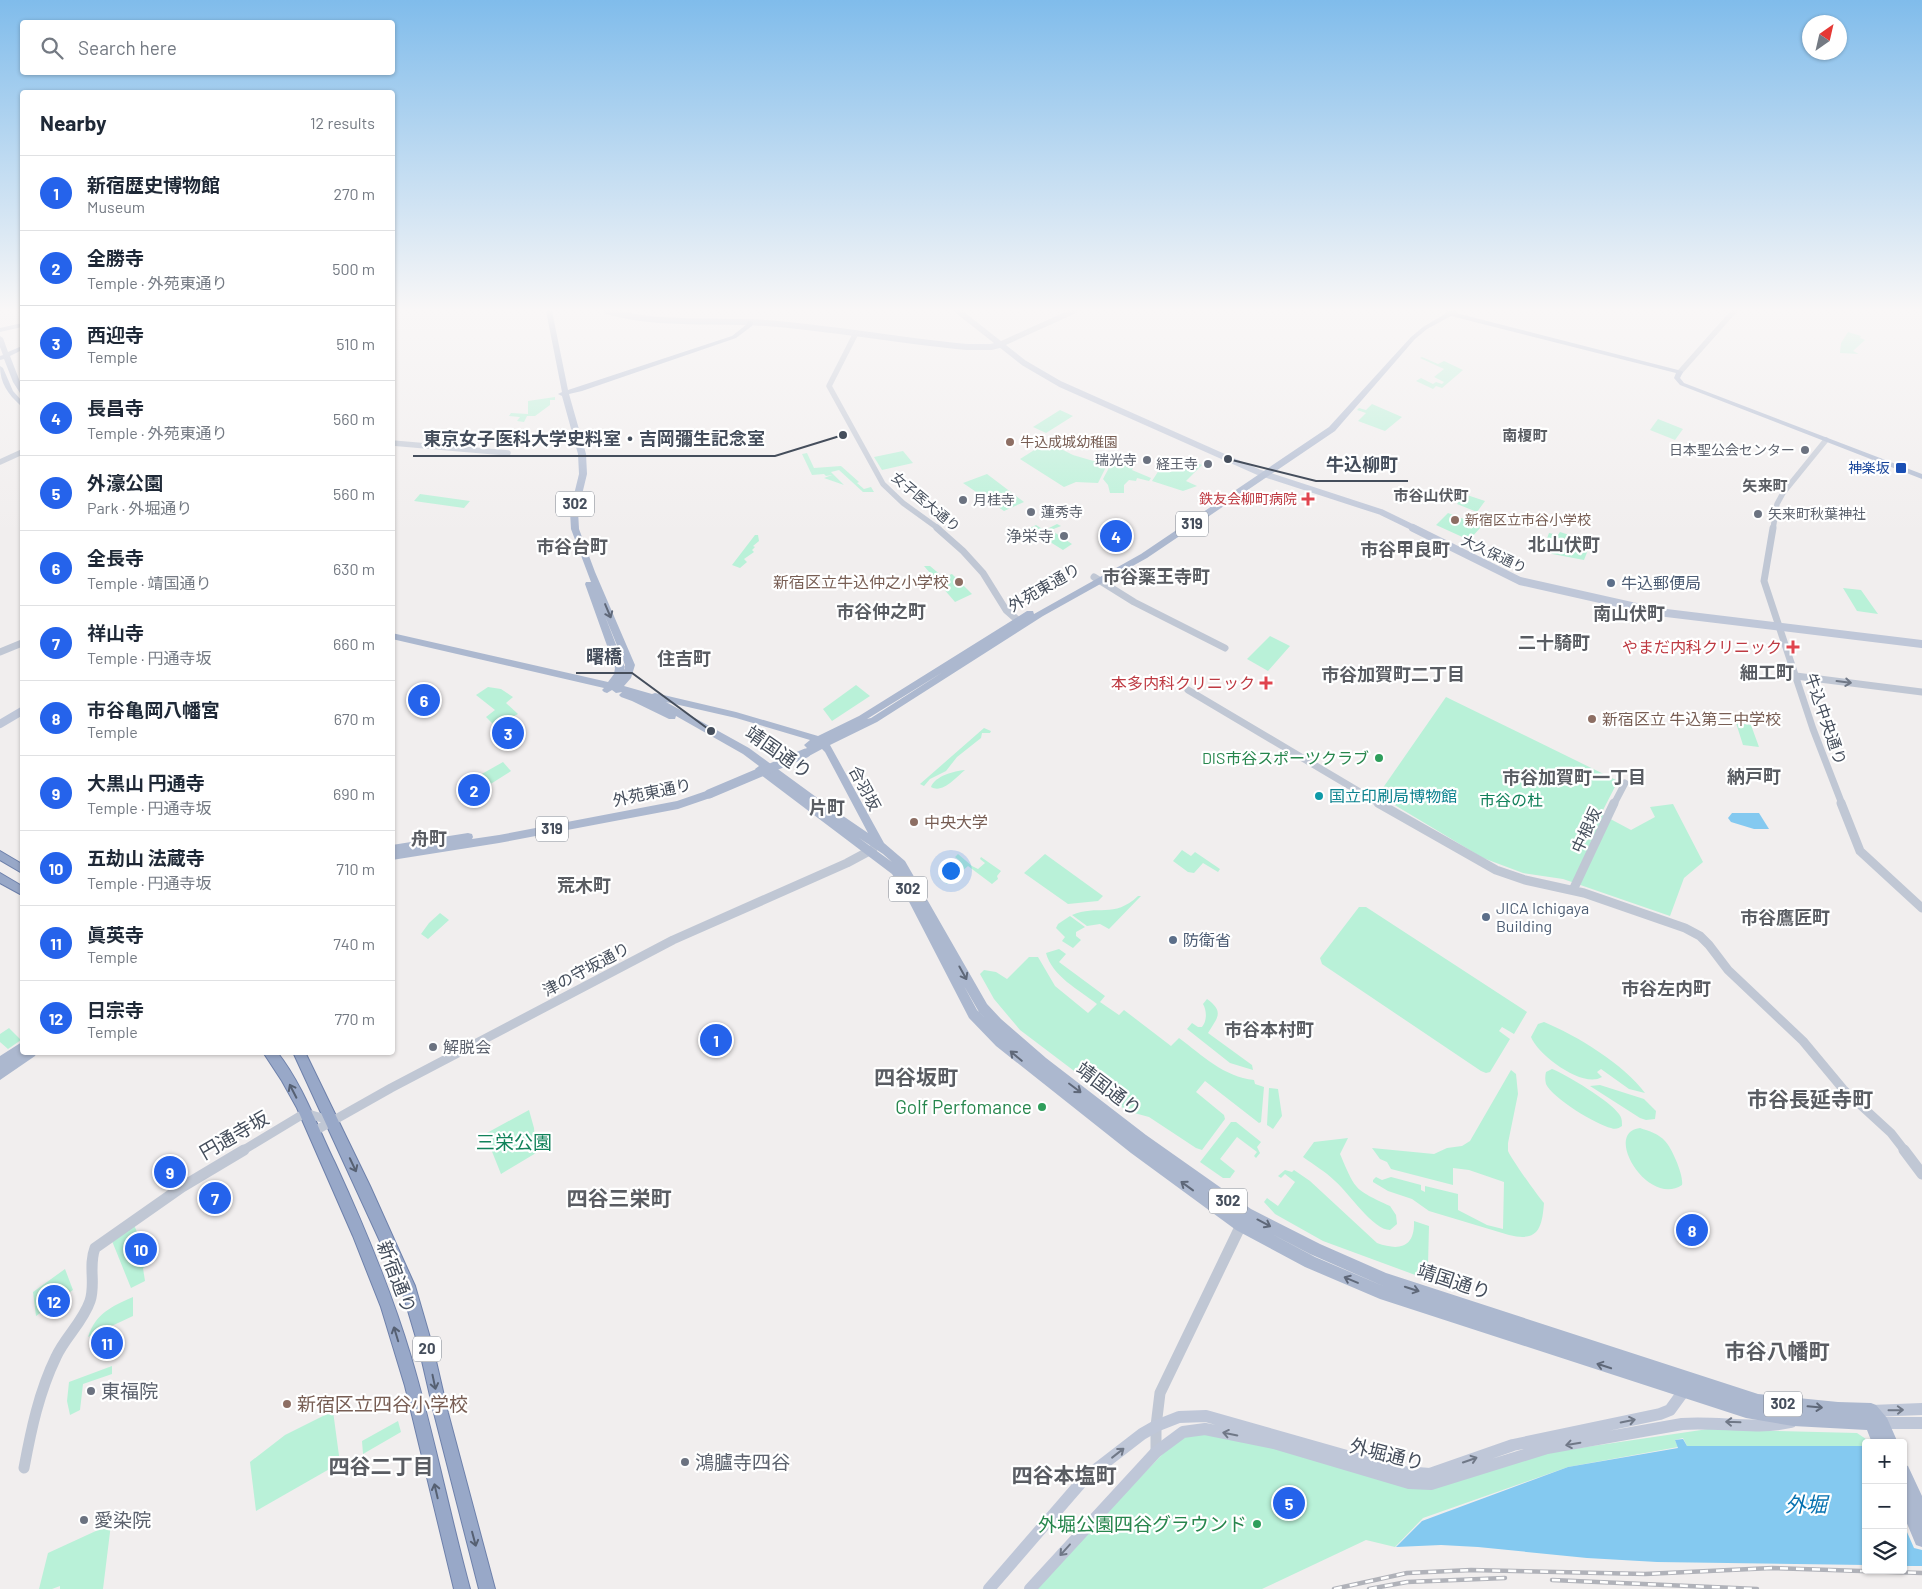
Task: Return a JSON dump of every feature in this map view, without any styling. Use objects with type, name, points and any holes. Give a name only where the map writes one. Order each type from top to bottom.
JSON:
[{"type":"highway","points":[[0,856],[20,868]]},
{"type":"highway","points":[[0,878],[20,890]]},
{"type":"highway","name":"新宿通り","points":[[271,1055],[286,1076],[313,1132],[343,1196],[385,1296],[422,1424],[445,1528],[462,1589]]},
{"type":"highway","name":"新宿通り","points":[[300,1055],[408,1286],[426,1348],[487,1589]]},
{"type":"main road","points":[[7,385],[10,392],[20,402]]},
{"type":"main road","name":"302","points":[[562,385],[582,454],[583,464],[583,474],[574,511],[575,529],[630,665],[626,678],[612,689]]},
{"type":"main road","name":"302","points":[[563,385],[564,393]]},
{"type":"main road","points":[[564,393],[587,385]]},
{"type":"main road","name":"大久保通り","points":[[1063,385],[1261,473],[1381,512],[1520,581],[1658,612],[1922,644]]},
{"type":"main road","name":"外苑東通り","points":[[395,856],[498,839],[678,805],[874,720],[925,683],[1020,623],[1097,579],[1332,429],[1371,385]]},
{"type":"main road","points":[[1685,385],[1922,477]]},
{"type":"main road","name":"外苑東通り","points":[[1261,473],[1280,457],[1312,438],[1332,429]]},
{"type":"main road","name":"靖国通り","points":[[395,637],[612,689],[635,698],[740,754],[872,841]]},
{"type":"main road","name":"靖国通り","points":[[395,643],[612,689],[644,694],[746,751],[872,841],[905,869],[983,1008],[997,1023],[1042,1062],[1244,1219],[1310,1262],[1380,1292],[1746,1412],[1772,1418],[1799,1420],[1875,1419]]},
{"type":"main road","name":"302","points":[[644,694],[740,716],[821,742]]},
{"type":"main road","points":[[665,713],[678,712],[688,704]]},
{"type":"main road","points":[[0,719],[20,707]]},
{"type":"main road","points":[[0,724],[20,712]]},
{"type":"main road","name":"合羽坂","points":[[821,742],[829,750],[864,818],[872,841]]},
{"type":"main road","name":"外苑東通り","points":[[395,849],[499,832],[708,792]]},
{"type":"main road","points":[[864,818],[872,841]]},
{"type":"main road","points":[[0,1063],[20,1049]]},
{"type":"main road","points":[[0,1074],[26,1055]]},
{"type":"main road","name":"靖国通り","points":[[1244,1219],[1385,1280],[1758,1401],[1875,1419]]},
{"type":"main road","name":"外堀通り","points":[[989,1589],[1085,1478],[1142,1434],[1179,1417],[1206,1416],[1404,1472],[1430,1474],[1513,1445],[1660,1414],[1670,1410],[1690,1385],[1699,1381]]},
{"type":"main road","points":[[1875,1419],[1922,1409]]},
{"type":"main road","points":[[1875,1419],[1922,1423]]},
{"type":"main road","points":[[1875,1419],[1884,1439]]},
{"type":"main road","name":"外堀通り","points":[[1030,1589],[1156,1452],[1183,1432],[1205,1429],[1274,1443],[1409,1483],[1431,1484],[1547,1448],[1682,1424],[1729,1422],[1773,1426],[1799,1420]]},
{"type":"main road","points":[[1907,1480],[1922,1514]]},
{"type":"main road","points":[[1907,1504],[1922,1539]]},
{"type":"street","name":"女子医大通り","points":[[829,385],[880,480],[903,503],[940,530],[963,551],[983,572],[1006,610],[1020,623]]},
{"type":"street","name":"牛込中央通り","points":[[1826,440],[1783,493],[1776,507],[1764,581],[1814,729],[1860,851],[1922,908]]},
{"type":"street","points":[[395,443],[508,453]]},
{"type":"street","points":[[0,462],[20,453]]},
{"type":"street","points":[[1097,579],[1134,602],[1225,648]]},
{"type":"street","points":[[0,652],[20,644]]},
{"type":"street","points":[[1796,676],[1922,692]]},
{"type":"street","points":[[1188,690],[1326,773],[1486,865],[1517,877],[1572,890],[1685,928],[1700,936],[1728,970],[1803,1041],[1843,1089],[1891,1133],[1922,1174]]},
{"type":"street","name":"中根坂","points":[[1572,890],[1625,783]]},
{"type":"street","name":"津の守坂通り","points":[[313,1132],[674,940],[872,841]]},
{"type":"street","points":[[304,1113],[332,1121]]},
{"type":"street","name":"円通寺坂","points":[[24,1468],[32,1427],[51,1366],[60,1348],[91,1300],[92,1289],[89,1264],[91,1256],[98,1245],[188,1183],[304,1113]]},
{"type":"street","points":[[1156,1452],[1156,1426],[1160,1393],[1244,1219]]},
{"type":"green space","points":[[1425,385],[1445,385],[1442,388],[1436,386],[1433,389]]},
{"type":"green space","points":[[555,397],[555,400],[550,400],[550,405],[535,416],[527,416],[524,422],[517,421],[520,417],[509,416],[511,413],[528,414],[528,401]]},
{"type":"green space","points":[[1372,404],[1402,417],[1385,431],[1358,421],[1366,413],[1357,410],[1359,408],[1366,410]]},
{"type":"green space","points":[[1060,410],[1073,416],[1046,433],[1033,427]]},
{"type":"green space","points":[[1658,419],[1683,429],[1675,440],[1650,430]]},
{"type":"green space","points":[[1047,442],[1073,455],[1107,465],[1098,483],[1076,482],[1064,487],[1020,459]]},
{"type":"green space","points":[[903,451],[913,463],[882,470],[874,457]]},
{"type":"green space","points":[[807,453],[814,468],[841,466],[864,489],[871,487],[874,492],[863,492],[839,470],[831,472],[844,485],[824,478],[832,475],[812,475],[802,454]]},
{"type":"green space","points":[[1120,455],[1137,459],[1132,470],[1151,478],[1149,481],[1137,478],[1136,481],[1129,480],[1124,485],[1124,493],[1110,493],[1108,485],[1103,479],[1111,464]]},
{"type":"green space","points":[[1195,462],[1202,465],[1186,481],[1197,486],[1183,491],[1152,481],[1163,464],[1184,470]]},
{"type":"green space","points":[[987,474],[1024,502],[1004,511],[963,483]]},
{"type":"green space","points":[[420,494],[470,501],[464,508],[414,501]]},
{"type":"green space","points":[[1464,494],[1485,501],[1477,512],[1457,504]]},
{"type":"green space","points":[[1448,513],[1482,526],[1469,540],[1436,525]]},
{"type":"green space","points":[[1057,524],[1061,526],[1051,530],[1072,544],[1063,550],[1030,528],[1036,525],[1043,531]]},
{"type":"green space","points":[[1560,532],[1591,542],[1584,560],[1542,552],[1549,533],[1558,535]]},
{"type":"green space","points":[[755,535],[758,535],[759,541],[753,546],[755,547],[752,550],[754,552],[744,559],[747,562],[740,568],[732,565]]},
{"type":"green space","points":[[924,566],[930,566],[943,577],[952,574],[972,594],[955,602]]},
{"type":"green space","points":[[1843,588],[1861,590],[1878,614],[1857,611]]},
{"type":"green space","points":[[1270,636],[1290,646],[1268,671],[1247,659]]},
{"type":"green space","points":[[856,685],[870,696],[832,721],[823,709]]},
{"type":"green space","points":[[488,687],[501,689],[513,697],[506,703],[518,714],[495,726],[486,717],[495,710],[476,695]]},
{"type":"green space","name":"市谷の杜","points":[[1446,697],[1618,781],[1601,814],[1631,830],[1655,817],[1650,807],[1673,804],[1703,862],[1684,878],[1670,916],[1563,879],[1523,873],[1483,858],[1378,795]]},
{"type":"green space","points":[[1736,723],[1751,725],[1759,747],[1743,745]]},
{"type":"green space","points":[[984,728],[991,731],[990,733],[982,733],[981,738],[957,757],[946,771],[930,779],[924,786],[920,784]]},
{"type":"green space","points":[[503,762],[511,771],[489,785],[480,775]]},
{"type":"green space","points":[[965,770],[945,787],[936,789],[931,787],[941,777]]},
{"type":"green space","points":[[1182,850],[1191,856],[1195,852],[1220,869],[1218,872],[1203,863],[1194,873],[1188,872],[1173,861]]},
{"type":"green space","points":[[958,854],[978,869],[985,863],[980,859],[981,857],[1001,871],[997,876],[998,879],[992,884],[968,866],[947,884],[939,878],[960,861],[955,857]]},
{"type":"green space","points":[[1045,854],[1103,896],[1098,901],[1068,904],[1024,873]]},
{"type":"green space","points":[[1141,896],[1109,929],[1100,924],[1087,926],[1072,915],[1081,912],[1121,907]]},
{"type":"green space","points":[[1359,907],[1366,907],[1527,1012],[1514,1034],[1502,1027],[1499,1031],[1510,1039],[1490,1072],[1481,1071],[1322,964],[1320,958]]},
{"type":"green space","points":[[440,913],[449,920],[428,939],[421,934]]},
{"type":"green space","points":[[1070,916],[1085,927],[1076,932],[1076,936],[1081,940],[1073,948],[1062,941],[1065,937],[1056,928],[1058,924]]},
{"type":"green space","points":[[1059,949],[1066,954],[1059,962],[1105,996],[1100,1002],[1119,1015],[1124,1010],[1171,1046],[1179,1038],[1223,1070],[1233,1075],[1254,1080],[1255,1084],[1264,1087],[1261,1122],[1259,1123],[1205,1081],[1196,1092],[1224,1115],[1225,1119],[1202,1150],[1196,1148],[1149,1117],[1127,1111],[1020,1030],[994,999],[980,974],[984,970],[996,972],[1007,979],[1029,957],[1038,957],[1055,986],[1088,1013],[1097,1004],[1060,976],[1049,961],[1046,953]]},
{"type":"green space","points":[[1207,999],[1218,1012],[1208,1033],[1252,1065],[1253,1070],[1230,1063],[1187,1029],[1192,1023],[1198,1027],[1204,1025],[1206,1016],[1203,1004]]},
{"type":"green space","points":[[1544,1022],[1599,1052],[1625,1072],[1645,1093],[1629,1089],[1601,1069],[1597,1072],[1602,1077],[1594,1079],[1584,1078],[1573,1074],[1552,1061],[1542,1053],[1531,1037],[1538,1024]]},
{"type":"green space","points":[[9,1028],[20,1041],[8,1049],[0,1042],[0,1034]]},
{"type":"green space","points":[[1552,1069],[1577,1082],[1607,1102],[1620,1115],[1622,1126],[1614,1129],[1604,1126],[1575,1110],[1557,1096],[1546,1084],[1546,1072]]},
{"type":"green space","points":[[1511,1070],[1516,1074],[1518,1094],[1508,1151],[1544,1203],[1542,1220],[1537,1231],[1526,1237],[1509,1235],[1429,1211],[1412,1199],[1388,1191],[1373,1182],[1376,1177],[1382,1180],[1391,1177],[1421,1185],[1421,1190],[1425,1192],[1425,1186],[1458,1194],[1458,1210],[1487,1225],[1503,1229],[1504,1182],[1469,1170],[1453,1168],[1453,1185],[1391,1169],[1387,1162],[1380,1159],[1372,1148],[1434,1154],[1447,1148],[1462,1146],[1470,1141]]},
{"type":"green space","points":[[1600,1085],[1644,1099],[1656,1111],[1655,1119],[1646,1120],[1640,1118],[1590,1086]]},
{"type":"green space","points":[[1269,1088],[1278,1089],[1282,1116],[1273,1129],[1267,1125]]},
{"type":"green space","name":"三栄公園","points":[[529,1110],[534,1128],[536,1153],[501,1174],[485,1134]]},
{"type":"green space","points":[[1231,1122],[1236,1122],[1261,1142],[1257,1147],[1260,1153],[1256,1158],[1254,1156],[1257,1152],[1237,1137],[1220,1159],[1235,1171],[1230,1178],[1223,1178],[1200,1162]]},
{"type":"green space","points":[[1640,1128],[1657,1135],[1668,1145],[1679,1169],[1682,1185],[1669,1189],[1656,1186],[1644,1178],[1634,1167],[1628,1154],[1626,1142],[1630,1133]]},
{"type":"green space","points":[[1348,1138],[1340,1154],[1345,1166],[1358,1188],[1369,1196],[1390,1206],[1396,1215],[1397,1224],[1390,1230],[1376,1224],[1341,1187],[1303,1157],[1314,1142]]},
{"type":"green space","points":[[1285,1170],[1292,1172],[1294,1170],[1310,1181],[1377,1243],[1399,1247],[1409,1242],[1412,1237],[1414,1221],[1429,1226],[1428,1265],[1418,1276],[1323,1241],[1275,1214],[1264,1202],[1267,1198],[1278,1206],[1295,1182],[1285,1174],[1281,1178],[1278,1176]]},
{"type":"green space","points":[[134,1225],[151,1264],[143,1268],[145,1281],[131,1288],[112,1241]]},
{"type":"green space","points":[[65,1269],[73,1290],[36,1316],[33,1292]]},
{"type":"green space","points":[[133,1297],[133,1316],[88,1337],[100,1316]]},
{"type":"green space","points":[[112,1366],[112,1374],[83,1384],[80,1410],[70,1415],[67,1401],[69,1382]]},
{"type":"green space","points":[[333,1411],[340,1463],[256,1511],[250,1462],[285,1435]]},
{"type":"green space","points":[[398,1421],[401,1432],[363,1454],[362,1441]]},
{"type":"green space","points":[[1205,1429],[1423,1489],[1525,1456],[1708,1429],[1857,1433],[1866,1439],[1862,1439],[1862,1448],[1687,1446],[1683,1438],[1675,1440],[1678,1447],[1568,1467],[1423,1518],[1395,1547],[1366,1540],[1262,1589],[1033,1589],[1176,1440]]},
{"type":"green space","points":[[111,1524],[103,1589],[60,1589],[60,1586],[52,1589],[39,1589],[48,1553]]},
{"type":"water","points":[[1732,813],[1759,813],[1769,829],[1754,829],[1731,822],[1728,818]]},
{"type":"water","name":"外堀","points":[[1683,1439],[1687,1446],[1862,1446],[1862,1565],[1657,1562],[1587,1558],[1478,1547],[1441,1545],[1396,1547],[1422,1521],[1568,1467],[1678,1448],[1675,1440]]},
{"type":"water","points":[[1907,1532],[1914,1548],[1922,1550],[1922,1566],[1907,1566]]},
{"type":"railway","points":[[1334,1589],[1407,1573],[1471,1570],[1645,1574],[1772,1568],[1922,1573]]},
{"type":"railway","points":[[1369,1589],[1407,1582],[1505,1578]]},
{"type":"railway","points":[[1552,1580],[1757,1589]]},
{"type":"place","name":"東京女子医科大学史料室・吉岡彌生記念室","points":[[843,435]]},
{"type":"place","name":"牛込成城幼稚園","points":[[1010,442]]},
{"type":"place","name":"日本聖公会センター","points":[[1805,450]]},
{"type":"place","name":"牛込柳町","points":[[1228,459]]},
{"type":"place","name":"瑞光寺","points":[[1147,460]]},
{"type":"place","name":"経王寺","points":[[1208,464]]},
{"type":"place","name":"神楽坂","points":[[1901,468]]},
{"type":"place","name":"鉄友会柳町病院","points":[[1308,499]]},
{"type":"place","name":"月桂寺","points":[[963,500]]},
{"type":"place","name":"蓮秀寺","points":[[1031,512]]},
{"type":"place","name":"矢来町秋葉神社","points":[[1758,514]]},
{"type":"place","name":"新宿区立市谷小学校","points":[[1455,520]]},
{"type":"place","name":"浄栄寺","points":[[1064,536]]},
{"type":"place","name":"長昌寺","points":[[1116,536]]},
{"type":"place","name":"新宿区立牛込仲之小学校","points":[[959,582]]},
{"type":"place","name":"牛込郵便局","points":[[1611,583]]},
{"type":"place","name":"やまだ内科クリニック","points":[[1793,647]]},
{"type":"place","name":"本多内科クリニック","points":[[1266,683]]},
{"type":"place","name":"全長寺","points":[[424,700]]},
{"type":"place","name":"新宿区立 牛込第三中学校","points":[[1592,719]]},
{"type":"place","name":"曙橋","points":[[711,731]]},
{"type":"place","name":"西迎寺","points":[[508,733]]},
{"type":"place","name":"DIS市谷スポーツクラブ","points":[[1379,758]]},
{"type":"place","name":"全勝寺","points":[[474,790]]},
{"type":"place","name":"国立印刷局博物館","points":[[1319,796]]},
{"type":"place","name":"中央大学","points":[[914,822]]},
{"type":"place","name":"JICA Ichigaya Building","points":[[1486,917]]},
{"type":"place","name":"防衛省","points":[[1173,940]]},
{"type":"place","name":"新宿歴史博物館","points":[[716,1040]]},
{"type":"place","name":"解脱会","points":[[433,1047]]},
{"type":"place","name":"Golf Perfomance","points":[[1042,1107]]},
{"type":"place","name":"大黒山 円通寺","points":[[170,1172]]},
{"type":"place","name":"祥山寺","points":[[215,1198]]},
{"type":"place","name":"市谷亀岡八幡宮","points":[[1692,1230]]},
{"type":"place","name":"五劫山 法蔵寺","points":[[141,1249]]},
{"type":"place","name":"日宗寺","points":[[54,1301]]},
{"type":"place","name":"眞英寺","points":[[107,1343]]},
{"type":"place","name":"東福院","points":[[91,1391]]},
{"type":"place","name":"新宿区立四谷小学校","points":[[287,1404]]},
{"type":"place","name":"鴻臚寺四谷","points":[[685,1462]]},
{"type":"place","name":"外濠公園","points":[[1289,1503]]},
{"type":"place","name":"愛染院","points":[[84,1520]]},
{"type":"place","name":"外堀公園四谷グラウンド","points":[[1257,1524]]},
{"type":"district","name":"南榎町","points":[[1525,436]]},
{"type":"district","name":"矢来町","points":[[1765,486]]},
{"type":"district","name":"市谷山伏町","points":[[1431,496]]},
{"type":"district","name":"北山伏町","points":[[1564,545]]},
{"type":"district","name":"市谷台町","points":[[572,547]]},
{"type":"district","name":"市谷甲良町","points":[[1405,550]]},
{"type":"district","name":"市谷薬王寺町","points":[[1156,577]]},
{"type":"district","name":"市谷仲之町","points":[[881,612]]},
{"type":"district","name":"南山伏町","points":[[1629,614]]},
{"type":"district","name":"二十騎町","points":[[1554,643]]},
{"type":"district","name":"住吉町","points":[[684,659]]},
{"type":"district","name":"細工町","points":[[1767,673]]},
{"type":"district","name":"市谷加賀町二丁目","points":[[1393,675]]},
{"type":"district","name":"納戸町","points":[[1754,777]]},
{"type":"district","name":"市谷加賀町一丁目","points":[[1574,778]]},
{"type":"district","name":"片町","points":[[827,808]]},
{"type":"district","name":"舟町","points":[[429,839]]},
{"type":"district","name":"荒木町","points":[[584,886]]},
{"type":"district","name":"市谷鷹匠町","points":[[1785,918]]},
{"type":"district","name":"市谷左内町","points":[[1666,989]]},
{"type":"district","name":"市谷本村町","points":[[1269,1030]]},
{"type":"district","name":"四谷坂町","points":[[916,1078]]},
{"type":"district","name":"市谷長延寺町","points":[[1810,1100]]},
{"type":"district","name":"四谷三栄町","points":[[619,1199]]},
{"type":"district","name":"市谷八幡町","points":[[1777,1352]]},
{"type":"district","name":"四谷二丁目","points":[[381,1467]]},
{"type":"district","name":"四谷本塩町","points":[[1064,1476]]}]
